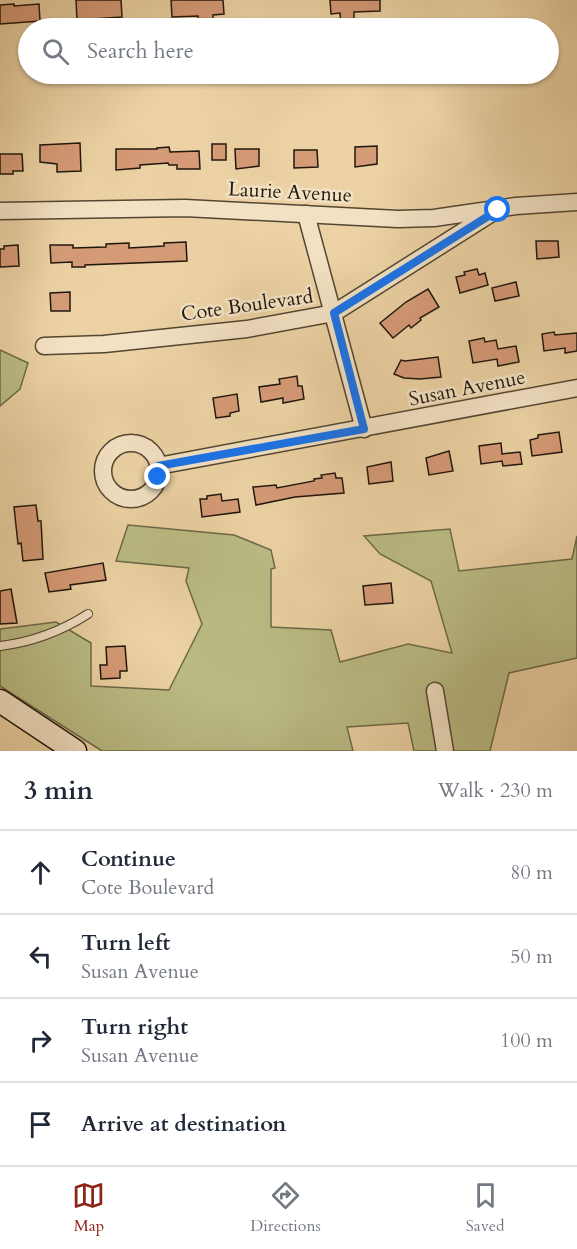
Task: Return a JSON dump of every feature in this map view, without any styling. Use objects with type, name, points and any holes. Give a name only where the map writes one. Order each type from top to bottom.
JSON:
[{"type":"street","name":"Laurie Avenue","points":[[0,211],[185,208],[398,219],[434,218],[577,202]]},
{"type":"street","name":"Cote Boulevard","points":[[44,346],[104,344],[247,329],[334,313],[498,210]]},
{"type":"street","points":[[306,214],[364,429]]},
{"type":"street","name":"Susan Avenue","points":[[158,466],[577,388]]},
{"type":"street","points":[[435,690],[445,751]]},
{"type":"street","points":[[0,701],[75,751]]},
{"type":"lane","points":[[0,646],[50,635],[88,614]]},
{"type":"green space","points":[[0,350],[28,363],[20,389],[0,406]]},
{"type":"green space","points":[[128,525],[234,535],[271,550],[275,568],[271,569],[271,627],[331,630],[340,662],[408,644],[452,653],[431,581],[380,554],[364,536],[450,529],[459,571],[572,559],[577,536],[577,658],[509,673],[490,751],[414,751],[408,723],[347,727],[353,751],[102,751],[0,686],[0,629],[56,622],[91,643],[91,686],[169,690],[202,624],[186,581],[189,568],[116,561]]},
{"type":"building","points":[[76,0],[121,0],[122,17],[77,18]]},
{"type":"building","points":[[171,0],[223,0],[224,14],[213,15],[213,18],[172,17]]},
{"type":"building","points":[[330,0],[380,0],[380,11],[354,12],[354,18],[340,18],[340,13],[331,14]]},
{"type":"building","points":[[39,4],[40,18],[18,18],[18,23],[0,24],[0,5]]},
{"type":"building","points":[[80,143],[81,171],[57,172],[57,164],[40,162],[40,145]]},
{"type":"building","points":[[212,144],[226,144],[226,160],[212,160]]},
{"type":"building","points":[[377,146],[377,164],[355,167],[355,147]]},
{"type":"building","points":[[169,147],[170,152],[199,151],[200,169],[177,169],[177,165],[168,163],[116,170],[116,149]]},
{"type":"building","points":[[235,149],[259,149],[259,166],[236,169]]},
{"type":"building","points":[[294,150],[317,150],[318,167],[294,168]]},
{"type":"building","points":[[0,154],[22,154],[23,171],[0,174]]},
{"type":"building","points":[[536,241],[558,241],[559,257],[537,259]]},
{"type":"building","points":[[186,242],[187,261],[85,265],[85,267],[72,267],[72,262],[51,263],[50,245],[73,245],[73,248],[106,247],[106,244],[129,243],[129,248]]},
{"type":"building","points":[[18,245],[19,266],[0,267],[0,249],[4,249],[4,246]]},
{"type":"building","points":[[477,269],[479,275],[485,273],[488,285],[460,293],[456,277],[465,275],[464,272]]},
{"type":"building","points":[[516,282],[519,296],[495,301],[492,288]]},
{"type":"building","points":[[428,289],[439,307],[420,318],[421,320],[411,328],[409,325],[393,338],[380,323],[406,302]]},
{"type":"building","points":[[70,292],[70,311],[51,311],[50,293]]},
{"type":"building","points":[[554,332],[555,335],[577,333],[577,351],[565,353],[565,348],[544,351],[542,334]]},
{"type":"building","points":[[484,338],[485,342],[496,340],[498,349],[516,346],[519,362],[498,366],[497,359],[473,363],[469,341]]},
{"type":"building","points":[[438,357],[441,377],[404,378],[394,374],[401,360]]},
{"type":"building","points":[[297,376],[298,386],[302,386],[304,399],[283,403],[283,398],[261,402],[259,387],[280,384],[279,379]]},
{"type":"building","points":[[237,394],[239,411],[230,413],[230,416],[216,418],[213,398]]},
{"type":"building","points":[[559,432],[562,452],[532,456],[530,440],[538,438],[538,435]]},
{"type":"building","points":[[501,443],[502,454],[520,452],[522,464],[503,466],[502,461],[481,464],[479,446]]},
{"type":"building","points":[[449,451],[453,471],[429,475],[426,458]]},
{"type":"building","points":[[391,462],[393,481],[369,484],[367,467]]},
{"type":"building","points":[[335,473],[336,478],[342,478],[344,493],[295,497],[256,505],[253,487],[276,485],[277,488],[314,481],[314,479],[322,478],[321,475]]},
{"type":"building","points":[[221,494],[222,501],[238,499],[240,512],[202,517],[200,499]]},
{"type":"building","points":[[36,505],[38,521],[41,521],[43,559],[23,561],[21,543],[18,544],[14,507]]},
{"type":"building","points":[[103,563],[106,580],[70,585],[71,589],[49,592],[45,573]]},
{"type":"building","points":[[391,583],[393,603],[365,605],[363,586]]},
{"type":"building","points":[[11,589],[17,623],[0,624],[0,591]]},
{"type":"building","points":[[125,646],[127,671],[120,671],[120,678],[101,679],[100,665],[107,665],[106,647]]},
{"type":"route","points":[[158,477],[158,466],[364,429],[334,313],[498,210]]}]
